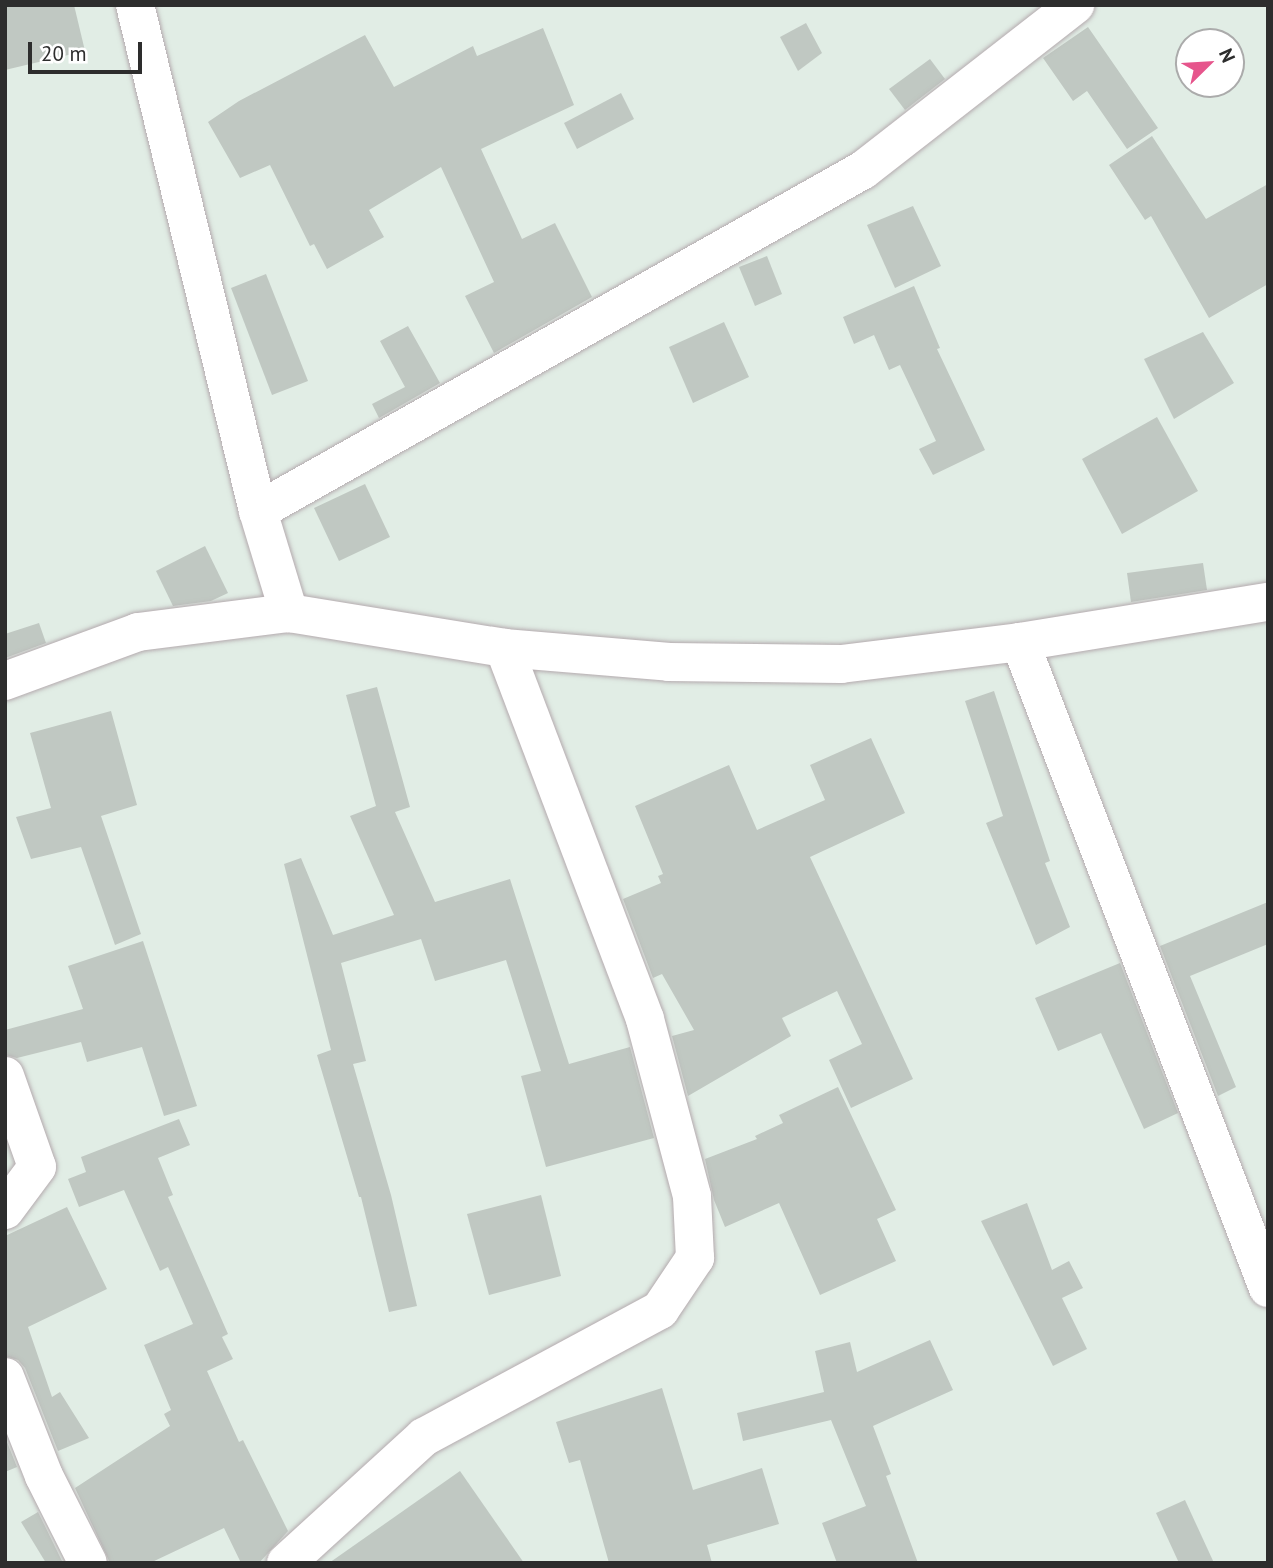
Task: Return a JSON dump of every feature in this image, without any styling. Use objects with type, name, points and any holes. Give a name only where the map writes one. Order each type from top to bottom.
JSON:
[{"type":"street","points":[[135,5],[258,511],[289,613]]},
{"type":"street","points":[[258,511],[863,170],[1075,5]]},
{"type":"street","points":[[5,681],[138,632],[289,613],[504,648],[669,662],[841,664],[1020,642],[1268,602]]},
{"type":"street","points":[[1020,642],[1268,1288]]},
{"type":"street","points":[[286,1563],[424,1437],[660,1310],[695,1258],[692,1196],[645,1018],[504,648]]},
{"type":"street","points":[[5,1076],[37,1167],[5,1210]]},
{"type":"street","points":[[5,1377],[44,1476],[88,1563]]},
{"type":"building","points":[[5,5],[74,5],[85,51],[5,70]]},
{"type":"building","points":[[806,23],[822,53],[798,71],[780,37]]},
{"type":"building","points":[[1088,27],[1158,128],[1127,149],[1087,91],[1073,101],[1043,58]]},
{"type":"building","points":[[543,28],[574,105],[481,149],[522,239],[555,223],[592,297],[494,353],[465,296],[494,282],[441,167],[369,210],[384,237],[327,269],[314,244],[310,246],[270,165],[240,178],[208,122],[239,101],[365,35],[394,87],[473,46],[477,56]]},
{"type":"building","points":[[930,59],[945,79],[905,110],[889,89]]},
{"type":"building","points":[[621,93],[634,119],[577,149],[564,123]]},
{"type":"building","points":[[1152,136],[1206,219],[1268,184],[1268,284],[1209,318],[1151,216],[1145,220],[1109,165]]},
{"type":"building","points":[[913,206],[941,266],[895,288],[867,225]]},
{"type":"building","points":[[767,256],[782,294],[755,306],[739,267]]},
{"type":"building","points":[[266,274],[308,381],[272,395],[231,288]]},
{"type":"building","points":[[914,286],[940,348],[937,349],[985,450],[933,475],[919,449],[936,441],[900,365],[889,370],[874,335],[854,344],[843,317]]},
{"type":"building","points":[[724,322],[749,377],[693,403],[669,347]]},
{"type":"building","points":[[408,326],[440,383],[379,418],[372,404],[405,387],[380,341]]},
{"type":"building","points":[[1203,332],[1234,383],[1174,419],[1144,359]]},
{"type":"building","points":[[1157,417],[1198,491],[1122,534],[1082,459]]},
{"type":"building","points":[[365,484],[390,537],[339,561],[314,508]]},
{"type":"building","points":[[205,546],[228,593],[211,601],[173,606],[156,571]]},
{"type":"building","points":[[1203,563],[1207,590],[1131,602],[1127,573]]},
{"type":"building","points":[[39,623],[46,643],[5,658],[5,634]]},
{"type":"building","points":[[377,687],[410,807],[395,812],[435,902],[510,879],[569,1064],[630,1047],[654,1138],[546,1167],[521,1076],[541,1071],[506,960],[435,981],[421,939],[341,963],[366,1061],[353,1064],[391,1195],[417,1306],[389,1312],[361,1197],[317,1055],[331,1050],[284,864],[301,858],[333,935],[394,915],[350,816],[376,806],[346,695]]},
{"type":"building","points":[[994,691],[1050,861],[1045,863],[1070,927],[1036,945],[986,823],[1003,816],[965,701]]},
{"type":"building","points":[[111,711],[137,805],[101,816],[141,934],[115,945],[81,847],[31,859],[16,817],[51,808],[30,733]]},
{"type":"building","points":[[871,738],[905,813],[810,857],[913,1079],[851,1108],[829,1060],[862,1044],[837,991],[782,1018],[791,1036],[688,1096],[672,1036],[694,1030],[662,974],[653,978],[623,899],[661,883],[658,876],[663,874],[635,806],[729,765],[757,830],[825,800],[810,765]]},
{"type":"building","points":[[1268,902],[1268,944],[1190,976],[1236,1087],[1218,1096],[1160,946]]},
{"type":"building","points":[[143,941],[197,1106],[164,1116],[142,1047],[87,1062],[81,1042],[17,1058],[5,1055],[5,1030],[83,1009],[68,966]]},
{"type":"building","points":[[1120,963],[1178,1113],[1144,1129],[1101,1033],[1058,1051],[1035,998]]},
{"type":"building","points":[[838,1087],[896,1210],[877,1219],[896,1261],[820,1295],[779,1203],[725,1227],[714,1200],[705,1159],[757,1139],[755,1136],[783,1123],[779,1115]]},
{"type":"building","points":[[179,1119],[190,1145],[158,1158],[173,1195],[168,1197],[228,1334],[222,1337],[233,1359],[207,1371],[239,1442],[243,1440],[288,1531],[259,1563],[241,1563],[224,1528],[150,1563],[110,1563],[75,1488],[170,1426],[164,1414],[171,1410],[144,1345],[193,1324],[168,1267],[160,1271],[124,1190],[79,1207],[68,1179],[86,1172],[81,1157]]},
{"type":"building","points":[[541,1195],[561,1276],[489,1295],[467,1214]]},
{"type":"building","points":[[1027,1203],[1052,1270],[1069,1261],[1083,1288],[1062,1298],[1087,1349],[1053,1366],[981,1221]]},
{"type":"building","points":[[67,1207],[107,1289],[28,1327],[52,1397],[60,1392],[89,1438],[58,1451],[25,1368],[18,1360],[5,1356],[5,1236]]},
{"type":"building","points":[[930,1340],[953,1390],[873,1426],[891,1474],[886,1476],[918,1563],[837,1563],[822,1523],[866,1506],[831,1420],[743,1441],[737,1413],[824,1392],[815,1351],[850,1342],[857,1372]]},
{"type":"building","points":[[662,1388],[693,1490],[762,1468],[779,1524],[707,1545],[712,1563],[609,1563],[580,1460],[569,1463],[556,1422]]},
{"type":"building","points":[[5,1437],[17,1467],[5,1472]]},
{"type":"building","points":[[460,1471],[524,1563],[329,1563]]},
{"type":"building","points":[[1185,1500],[1214,1563],[1179,1563],[1156,1513]]},
{"type":"building","points":[[38,1512],[63,1563],[46,1563],[21,1522]]}]
